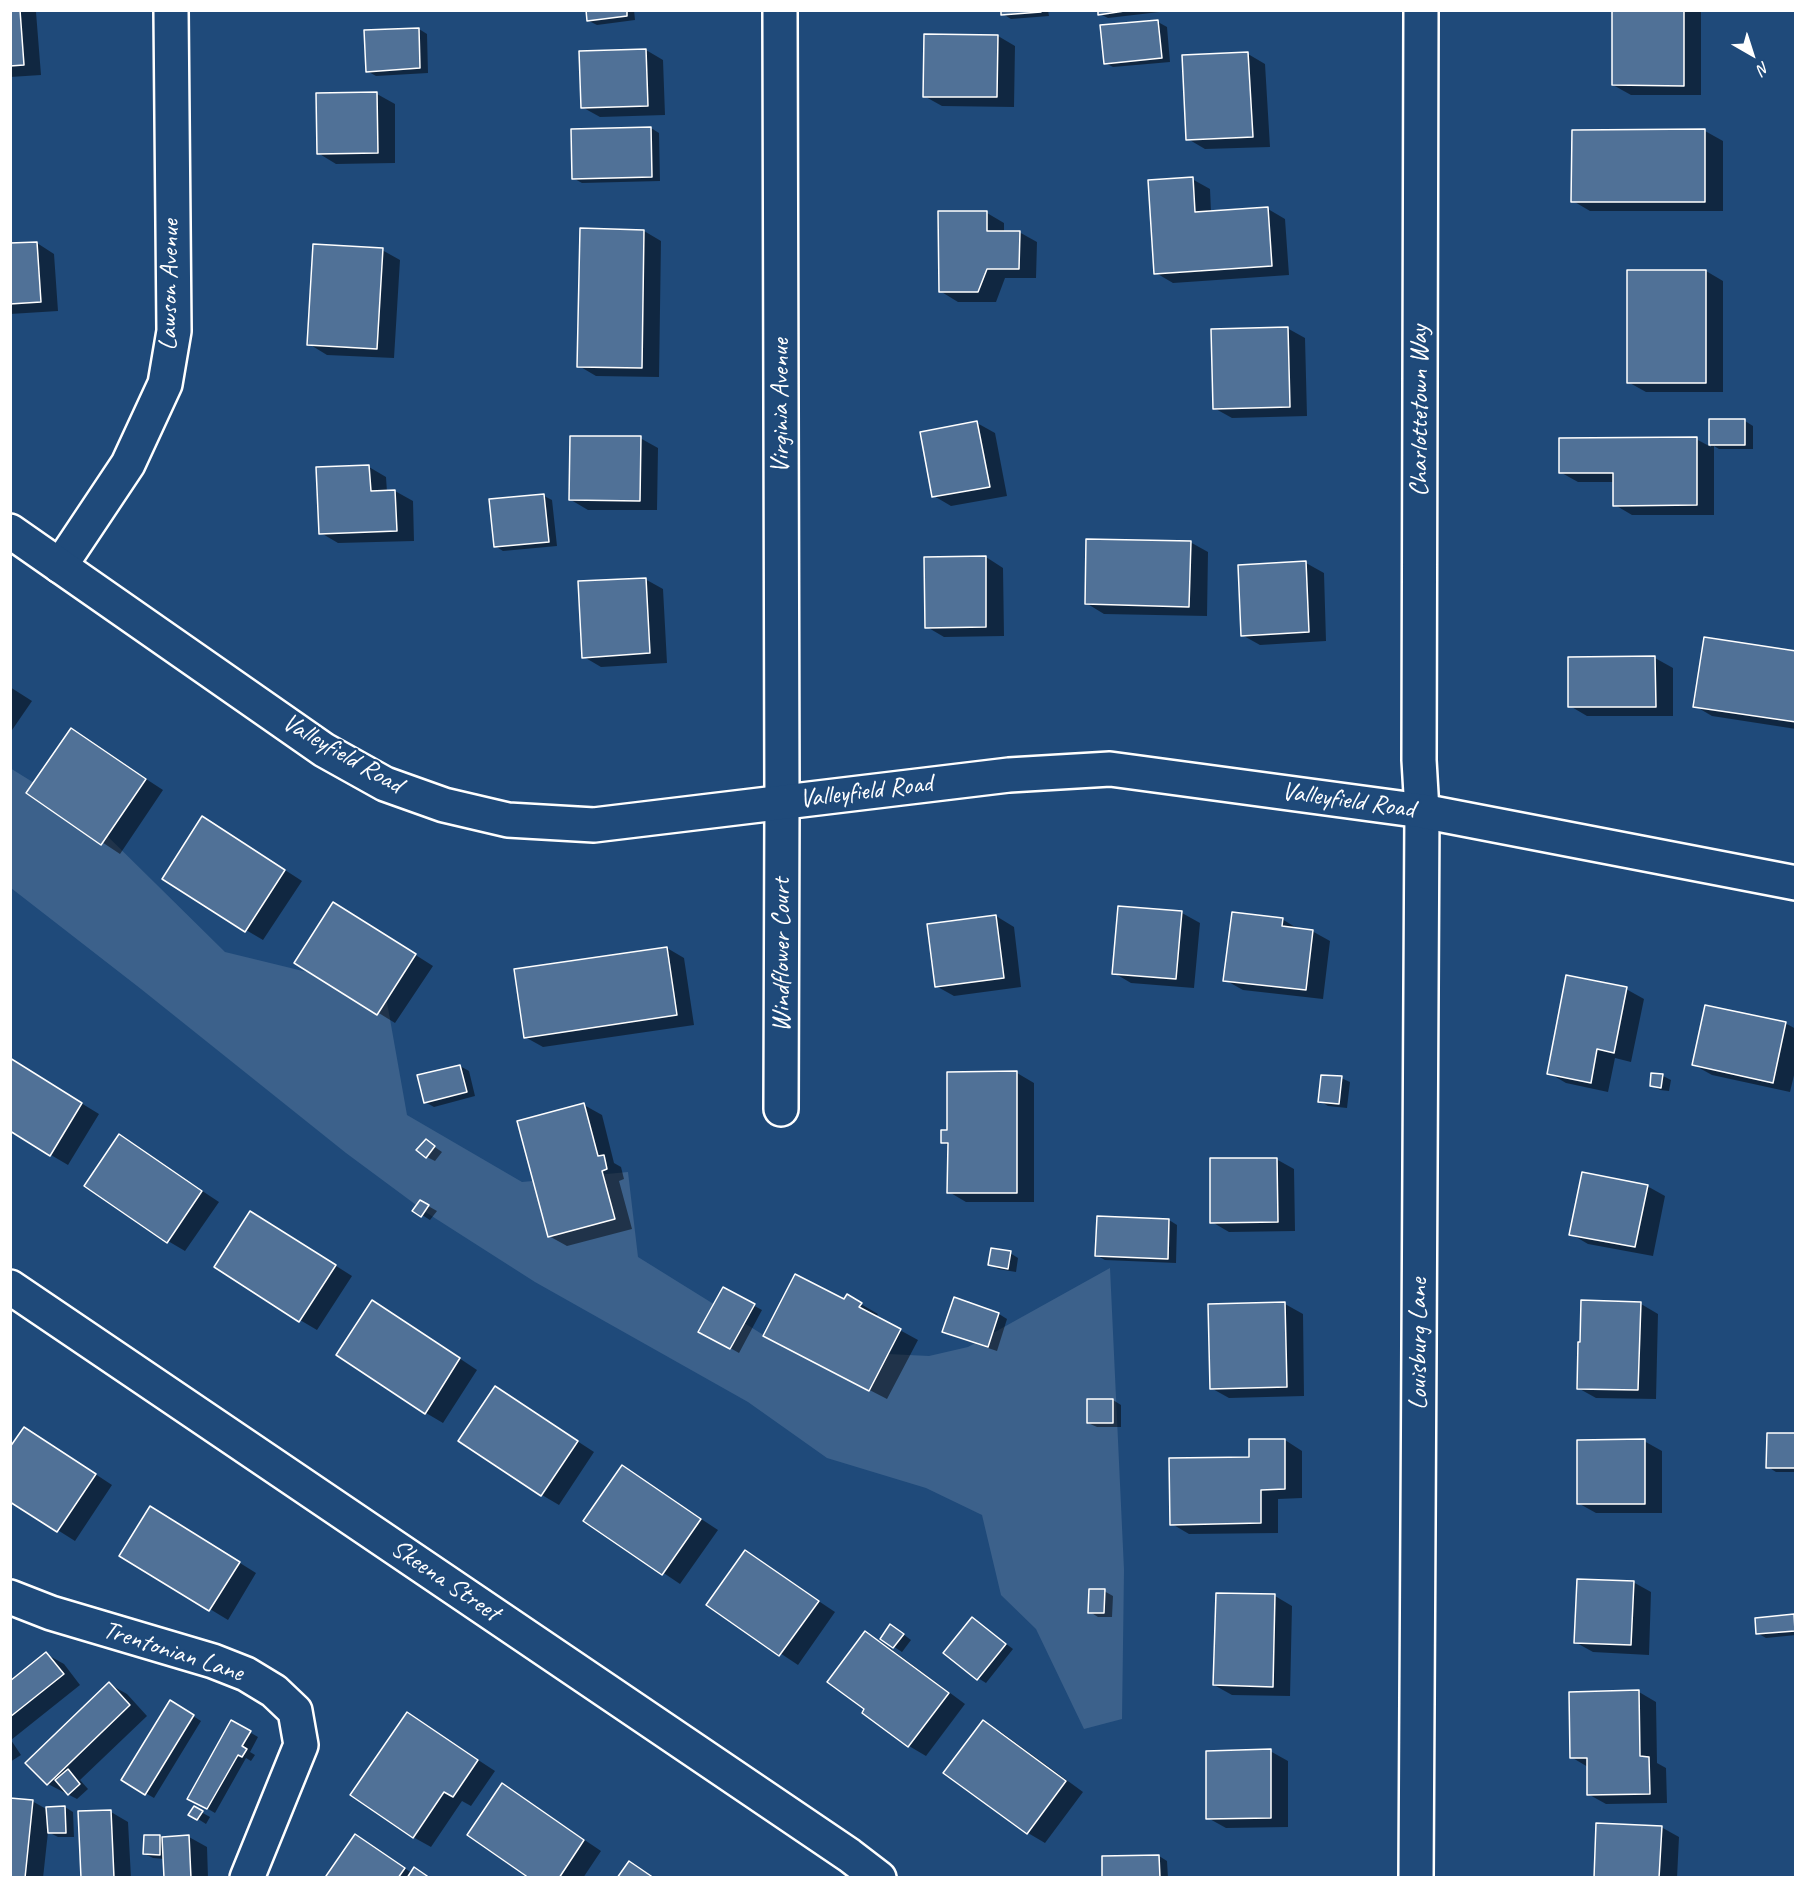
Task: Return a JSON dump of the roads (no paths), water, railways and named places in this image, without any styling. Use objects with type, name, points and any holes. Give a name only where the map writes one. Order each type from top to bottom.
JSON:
[{"type":"street","name":"Lawson Avenue","points":[[60,566],[128,464],[165,384],[174,332],[171,10]]},
{"type":"street","name":"Virginia Avenue","points":[[780,10],[782,802]]},
{"type":"street","name":"Charlottetown Way","points":[[1421,10],[1419,760],[1422,811]]},
{"type":"street","name":"Valleyfield Road","points":[[10,531],[324,750],[385,784],[444,805],[508,820],[594,825],[1009,775],[1110,769],[1422,811],[1796,883]]},
{"type":"street","name":"Windflower Court","points":[[781,1109],[782,802]]},
{"type":"street","name":"Louisburg Lane","points":[[1416,1878],[1422,811]]},
{"type":"street","name":"Skeena Street","points":[[10,1287],[819,1835],[879,1878]]},
{"type":"street","name":"Trentonian Lane","points":[[10,1597],[51,1613],[213,1661],[246,1674],[274,1691],[295,1711],[301,1745],[247,1878]]}]
